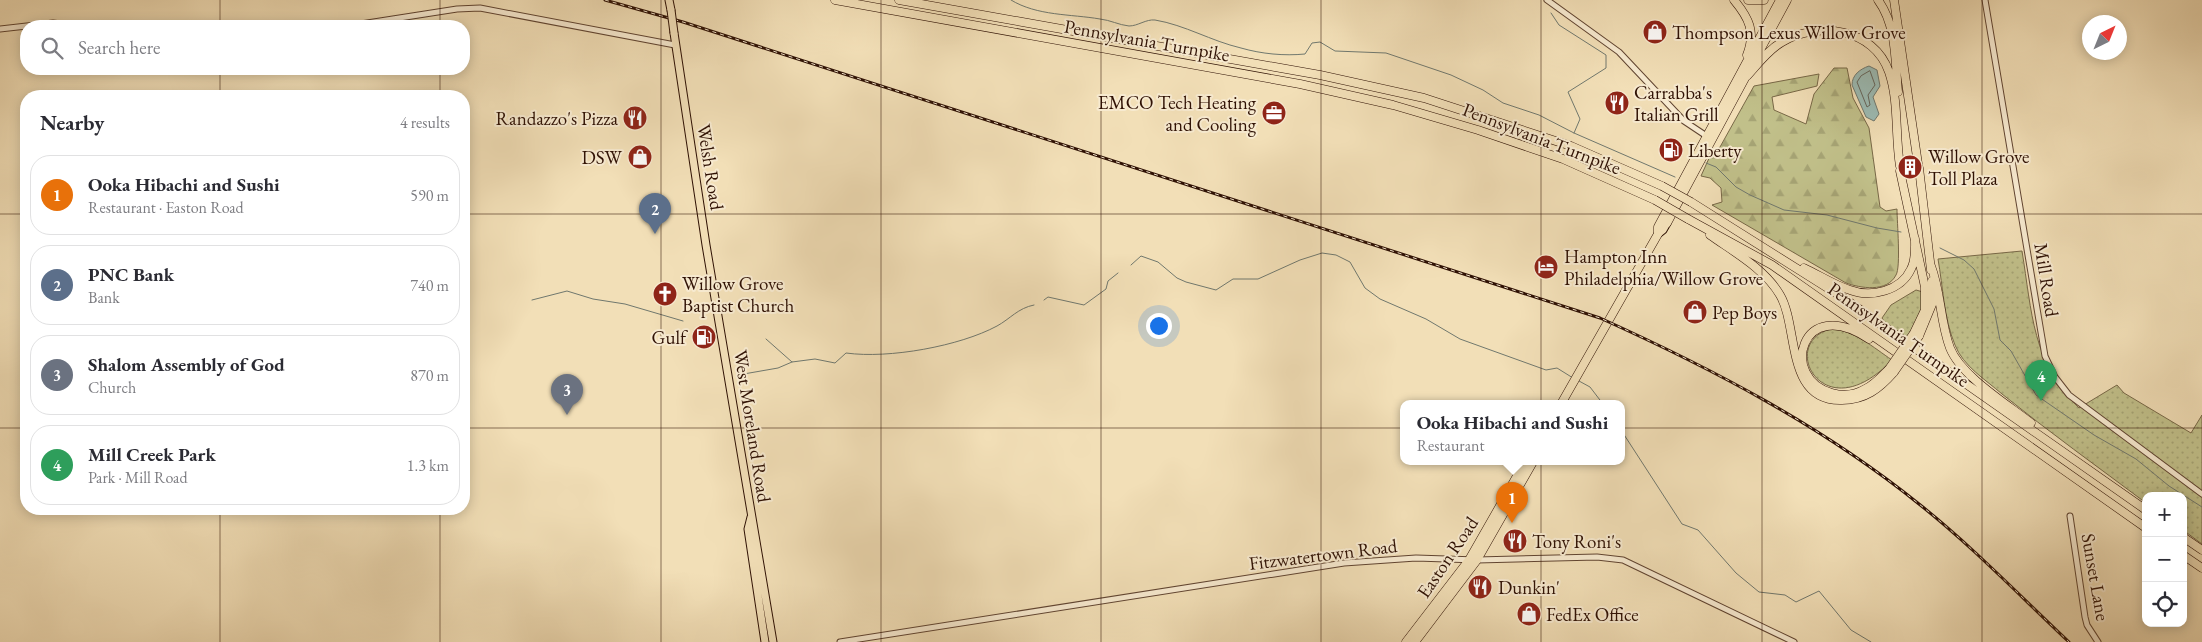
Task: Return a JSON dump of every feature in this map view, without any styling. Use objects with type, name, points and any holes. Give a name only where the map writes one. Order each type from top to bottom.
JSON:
[{"type":"highway","name":"Pennsylvania Turnpike","points":[[835,0],[1300,84],[1393,105],[1478,130],[1563,159],[1655,200],[1772,265],[2142,525]]},
{"type":"highway","name":"Pennsylvania Turnpike","points":[[899,0],[1320,75],[1424,98],[1571,146],[1662,186],[1762,245],[1842,297],[2142,507]]},
{"type":"highway","points":[[1734,0],[1747,17],[1752,29],[1752,40],[1747,56],[1749,60]]},
{"type":"highway","points":[[1748,0],[1764,0]]},
{"type":"highway","points":[[1667,223],[1780,0]]},
{"type":"highway","points":[[1563,400],[1658,234],[1658,227],[1747,76],[1787,0]]},
{"type":"highway","points":[[1878,0],[1890,20],[1893,34],[1898,92],[1895,100]]},
{"type":"highway","points":[[1883,0],[1898,27]]},
{"type":"highway","points":[[1688,218],[1765,275],[1774,286],[1784,306],[1798,369],[1809,387],[1818,394],[1836,400],[1857,399],[1873,392],[1917,335],[1932,302],[1931,266],[1894,0]]},
{"type":"highway","points":[[1747,76],[1773,48],[1789,38],[1818,30],[1838,31],[1859,38],[1879,53],[1888,70],[1895,100],[1900,169],[1904,195],[1923,271],[1926,299],[1917,335]]},
{"type":"highway","points":[[1762,245],[1849,290],[1871,293],[1891,288],[1905,279],[1914,263],[1916,238]]},
{"type":"highway","points":[[1931,266],[1937,283],[1946,335],[1950,348],[1960,363],[1986,387],[2093,472]]},
{"type":"highway","points":[[1891,371],[1860,392],[1846,395],[1829,393],[1808,378],[1802,361],[1803,348],[1806,340],[1815,330],[1824,325],[1835,324],[1852,329],[1912,364]]},
{"type":"highway","name":"Easton Road","points":[[1406,642],[1473,560],[1523,465]]},
{"type":"highway","name":"Easton Road","points":[[1415,642],[1473,560],[1531,465]]},
{"type":"highway","points":[[2187,540],[2202,550]]},
{"type":"highway","points":[[2187,558],[2202,568]]},
{"type":"main road","name":"Welsh Road","points":[[669,0],[722,340]]},
{"type":"main road","points":[[1658,234],[1667,223]]},
{"type":"main road","name":"West Moreland Road","points":[[722,340],[773,642]]},
{"type":"main road","name":"West Moreland Road","points":[[751,517],[748,529],[765,642]]},
{"type":"street","points":[[1547,0],[1619,52],[1684,121],[1710,138]]},
{"type":"street","name":"Mill Road","points":[[1985,0],[1999,69],[2045,356],[2069,396],[2202,494]]},
{"type":"street","points":[[386,20],[457,9],[480,8],[675,45]]},
{"type":"street","points":[[0,29],[20,26]]},
{"type":"street","name":"Sunset Lane","points":[[2070,516],[2085,617],[2087,625],[2098,642]]},
{"type":"street","name":"Fitzwatertown Road","points":[[840,642],[1344,563],[1402,558],[1473,560],[1615,558],[1730,610],[1794,642]]},
{"type":"green space","points":[[1834,68],[1847,68],[1853,98],[1869,128],[1880,207],[1886,211],[1897,209],[1899,254],[1896,275],[1892,281],[1880,287],[1873,288],[1846,283],[1712,205],[1722,202],[1721,188],[1710,178],[1701,176],[1710,156],[1720,147],[1754,86],[1819,74],[1817,86],[1772,97],[1774,110],[1806,124],[1814,94]]},
{"type":"green space","points":[[2022,251],[2032,316],[2043,355],[2063,391],[2079,408],[2117,385],[2124,393],[2191,433],[2202,415],[2202,544],[2187,533],[2187,492],[2142,492],[2142,500],[2002,394],[1963,360],[1948,325],[1938,259]]},
{"type":"green space","points":[[1916,290],[1923,292],[1922,310],[1908,340],[1886,324],[1882,318],[1891,305]]},
{"type":"green space","points":[[1831,329],[1856,336],[1892,360],[1867,380],[1846,388],[1828,386],[1815,377],[1808,364],[1808,350],[1815,337]]},
{"type":"water","points":[[1869,66],[1877,70],[1880,86],[1873,97],[1879,114],[1874,121],[1866,117],[1852,85],[1853,78],[1857,73]]},
{"type":"waterway","points":[[1011,0],[1043,12],[1104,20],[1129,26],[1155,20],[1166,22],[1230,45],[1265,53],[1281,55],[1305,54],[1312,43],[1320,42],[1335,51],[1386,53],[1451,75],[1483,90],[1503,103],[1539,115],[1574,133],[1675,177]]},
{"type":"waterway","points":[[1551,13],[1559,25],[1606,55],[1606,68],[1568,92],[1580,119],[1574,133]]},
{"type":"waterway","points":[[1706,163],[1716,167],[1736,187],[1784,210],[1827,215],[1901,232]]},
{"type":"waterway","points":[[1940,248],[1964,260],[1974,269],[1994,309],[2000,340],[2011,351],[2036,395],[2094,435],[2136,459],[2169,486],[2202,507]]},
{"type":"waterway","points":[[1131,265],[1141,256],[1158,262],[1177,278],[1216,290],[1233,279],[1258,279],[1300,260],[1322,253],[1336,255],[1350,262],[1365,288],[1380,299],[1426,319],[1460,339],[1546,370],[1557,368],[1573,378]]},
{"type":"waterway","points":[[1044,300],[1048,297],[1084,305],[1106,289],[1108,281],[1118,273]]},
{"type":"waterway","points":[[532,300],[567,291],[593,299],[625,304],[683,321]]},
{"type":"waterway","points":[[766,339],[792,362],[815,359],[835,363],[846,353],[883,354],[903,352],[964,340],[997,326],[1019,311],[1034,305]]},
{"type":"waterway","points":[[738,375],[778,368],[792,362]]},
{"type":"waterway","points":[[1579,381],[1590,387],[1600,400]]},
{"type":"waterway","points":[[1625,436],[1682,524],[1698,530],[1736,573],[1759,592],[1785,595],[1796,602],[1819,591],[1851,630],[1871,642]]},
{"type":"railway","points":[[605,0],[683,22],[1600,318],[1642,337],[1766,401],[1844,449],[1939,520],[2069,642]]},
{"type":"place","name":"Thompson Lexus Willow Grove","points":[[1655,32]]},
{"type":"place","name":"Carrabba's Italian Grill","points":[[1617,103]]},
{"type":"place","name":"EMCO Tech Heating and Cooling","points":[[1274,113]]},
{"type":"place","name":"Randazzo's Pizza","points":[[635,118]]},
{"type":"place","name":"Liberty","points":[[1671,150]]},
{"type":"place","name":"DSW","points":[[640,157]]},
{"type":"place","name":"Willow Grove Toll Plaza","points":[[1910,167]]},
{"type":"place","name":"PNC Bank","points":[[655,234]]},
{"type":"place","name":"Hampton Inn Philadelphia/Willow Grove","points":[[1546,267]]},
{"type":"place","name":"Willow Grove Baptist Church","points":[[665,294]]},
{"type":"place","name":"Pep Boys","points":[[1695,312]]},
{"type":"place","name":"Gulf","points":[[704,337]]},
{"type":"place","name":"Mill Creek Park","points":[[2041,401]]},
{"type":"place","name":"Shalom Assembly of God","points":[[567,415]]},
{"type":"place","name":"Ooka Hibachi and Sushi","points":[[1512,523]]},
{"type":"place","name":"Tony Roni's","points":[[1515,541]]},
{"type":"place","name":"Dunkin'","points":[[1480,587]]},
{"type":"place","name":"FedEx Office","points":[[1529,614]]}]
